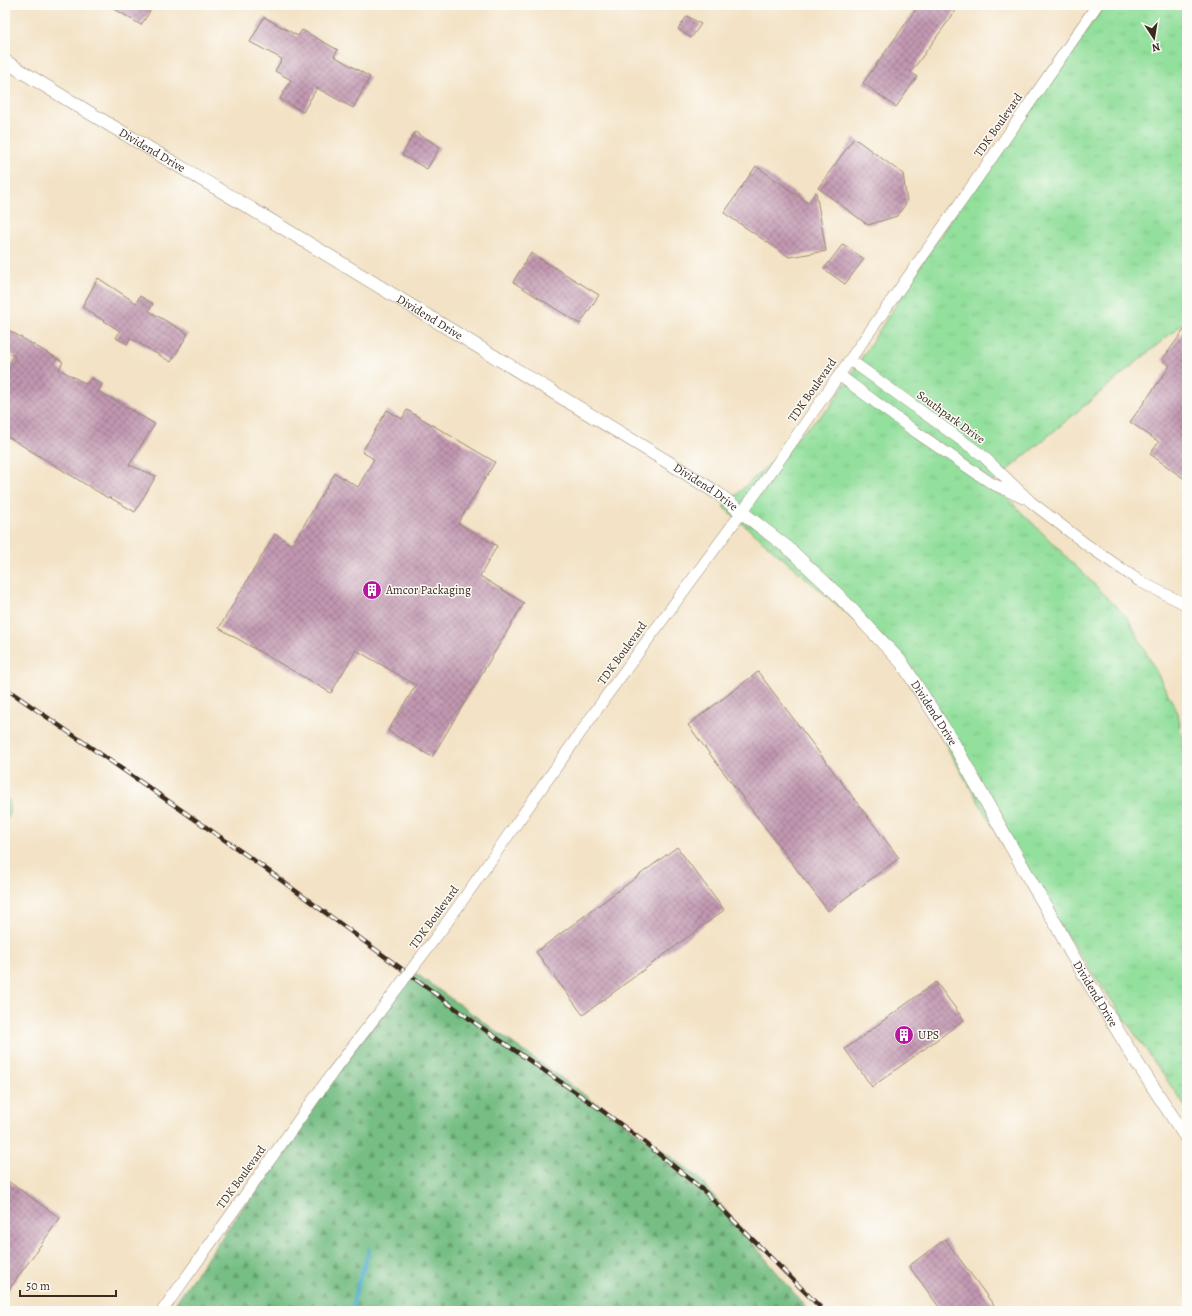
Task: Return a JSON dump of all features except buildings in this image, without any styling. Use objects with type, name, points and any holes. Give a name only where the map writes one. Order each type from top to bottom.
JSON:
[{"type":"street","name":"TDK Boulevard","points":[[162,1311],[333,1072],[445,925],[607,695],[742,513],[1003,142],[1097,5]]},
{"type":"street","name":"Dividend Drive","points":[[5,61],[676,467],[717,493],[788,548],[838,595],[902,663],[951,738],[1071,953],[1134,1058],[1187,1139]]},
{"type":"street","name":"Southpark Drive","points":[[850,360],[982,455],[1031,502],[1087,545],[1141,582],[1187,605]]},
{"type":"street","name":"Southpark Drive","points":[[839,375],[913,430],[991,483],[1031,502]]},
{"type":"green space","points":[[1105,5],[1187,5],[1187,320],[992,483],[1128,618],[1178,713],[1187,772],[1187,1109],[1002,842],[891,651],[723,507],[830,407],[965,197]]},
{"type":"green space","points":[[5,798],[9,801],[9,816],[5,821]]},
{"type":"green space","points":[[411,970],[696,1175],[809,1311],[198,1311],[176,1302]]},
{"type":"waterway","points":[[353,1311],[354,1298],[369,1250]]},
{"type":"railway","points":[[5,688],[255,861],[478,1025],[600,1109],[643,1141],[704,1191],[824,1311]]},
{"type":"place","name":"Amcor Packaging","points":[[372,590]]},
{"type":"place","name":"UPS","points":[[904,1035]]}]
